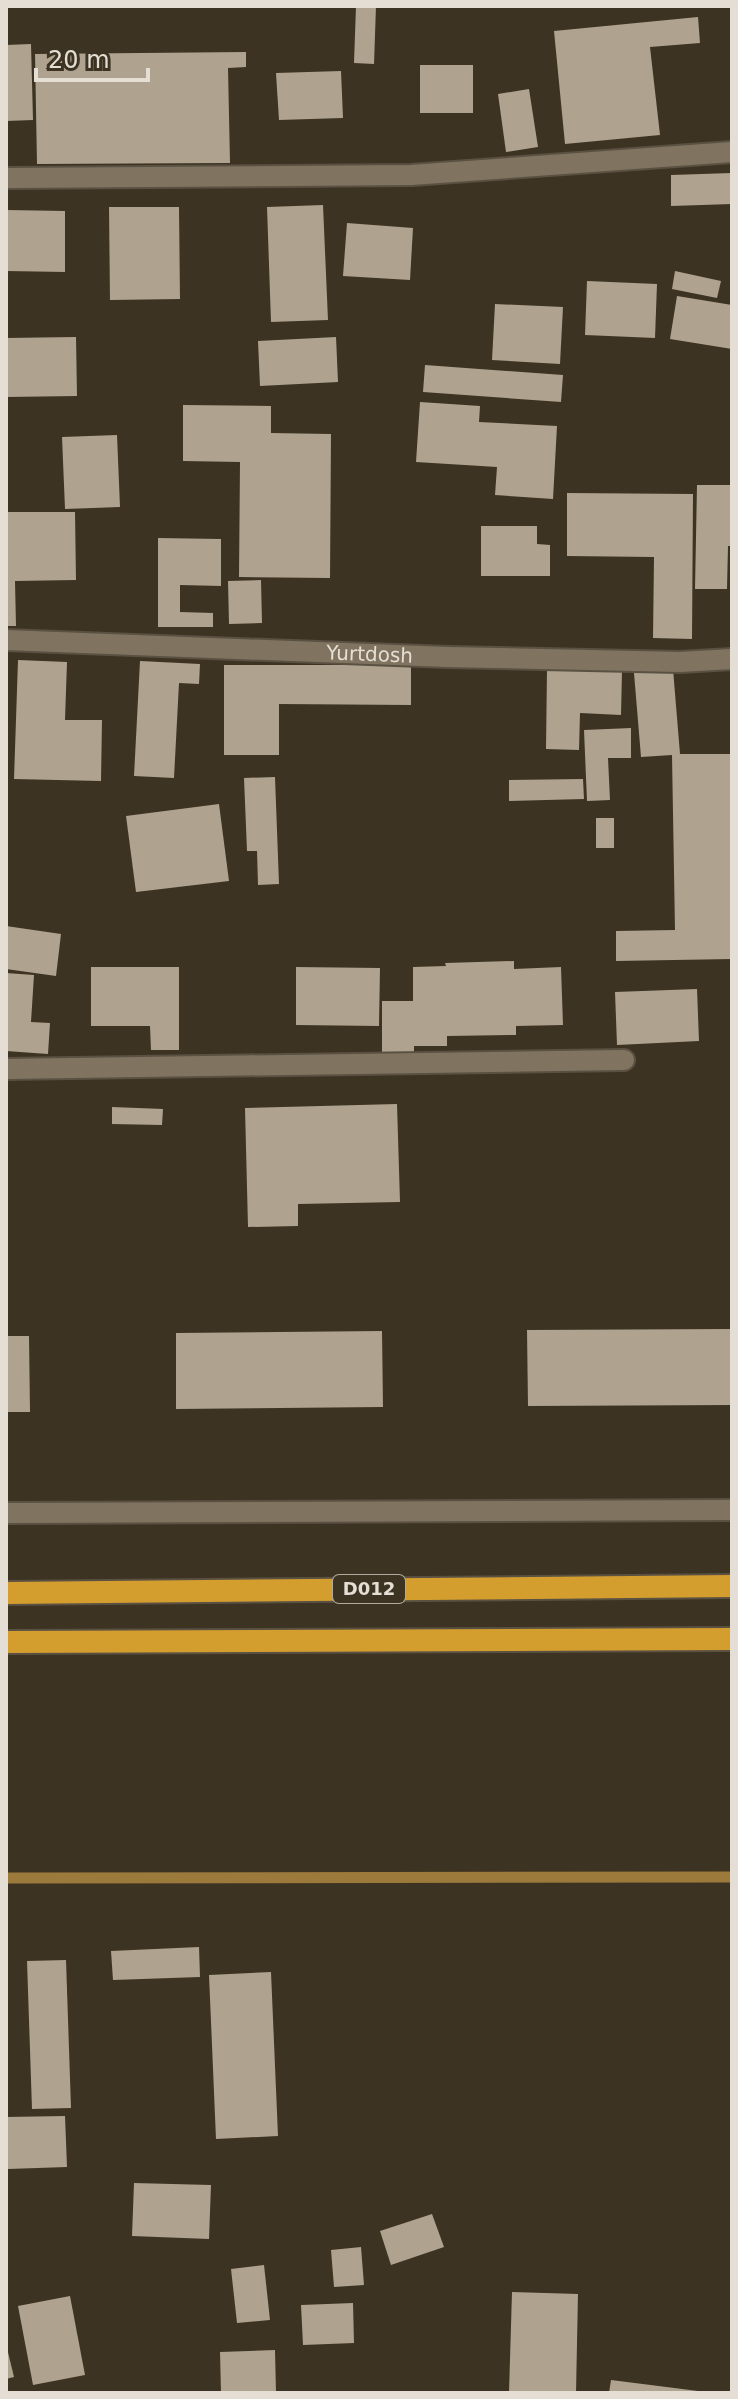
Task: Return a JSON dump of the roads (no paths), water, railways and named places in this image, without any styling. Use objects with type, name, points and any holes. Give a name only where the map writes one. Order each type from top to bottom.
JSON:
[{"type":"highway","name":"D012","points":[[6,1593],[732,1586]]},
{"type":"highway","points":[[6,1642],[732,1639]]},
{"type":"street","points":[[6,178],[411,175],[732,152]]},
{"type":"street","name":"Yurtdosh","points":[[6,640],[462,657],[680,662],[732,659]]},
{"type":"street","points":[[6,1069],[624,1060]]},
{"type":"street","points":[[6,1513],[732,1510]]},
{"type":"waterway","points":[[6,1878],[732,1877]]}]
